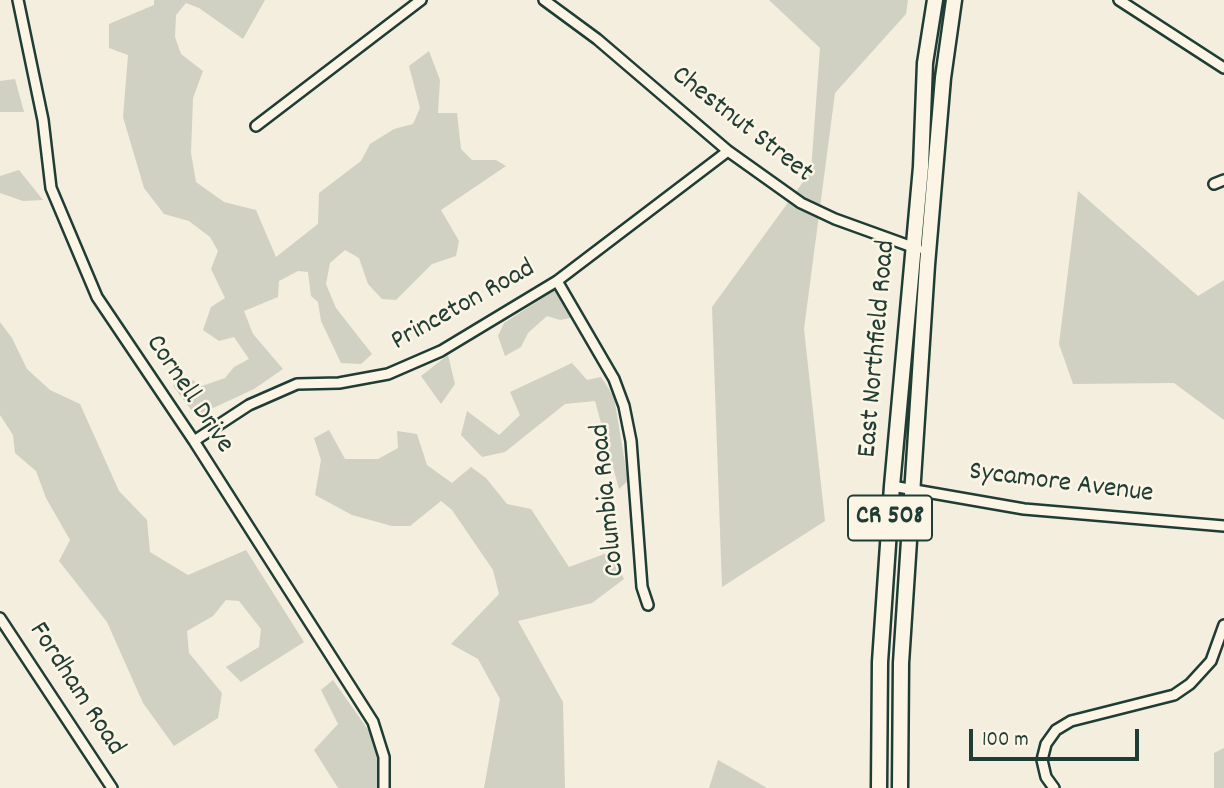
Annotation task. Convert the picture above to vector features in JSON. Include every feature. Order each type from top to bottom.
[{"type":"main road","name":"East Northfield Road","points":[[879,788],[880,662],[892,486],[921,167],[925,63],[935,0]]},
{"type":"main road","name":"East Northfield Road","points":[[900,788],[901,663],[912,488],[943,78],[954,0]]},
{"type":"main road","points":[[880,662],[901,663]]},
{"type":"street","name":"Cornell Drive","points":[[18,0],[41,113],[51,188],[66,229],[110,319],[194,441],[373,722],[384,757],[384,788]]},
{"type":"street","points":[[256,126],[421,0]]},
{"type":"street","name":"Chestnut Street","points":[[544,0],[597,39],[728,151],[818,213],[913,248],[930,251]]},
{"type":"street","points":[[1119,0],[1224,68]]},
{"type":"street","name":"Princeton Road","points":[[194,441],[249,405],[297,384],[339,383],[388,374],[441,351],[557,281],[728,151]]},
{"type":"street","points":[[1214,184],[1224,180]]},
{"type":"street","name":"Columbia Road","points":[[557,281],[614,379],[624,406],[631,441],[642,587],[648,604]]},
{"type":"street","name":"Sycamore Avenue","points":[[892,486],[1024,509],[1224,526]]},
{"type":"street","name":"Fordham Road","points":[[0,618],[112,788]]},
{"type":"street","points":[[1054,788],[1046,777],[1042,760],[1046,744],[1056,730],[1070,721],[1174,695],[1190,684],[1211,661],[1224,625]]},
{"type":"shaded area","points":[[154,0],[265,0],[243,39],[199,8],[186,3],[176,15],[175,37],[181,54],[203,71],[193,98],[191,153],[196,182],[224,202],[256,210],[276,257],[318,224],[319,193],[361,161],[370,144],[394,129],[413,124],[420,108],[409,66],[429,51],[440,80],[438,113],[457,113],[461,149],[472,160],[496,160],[506,166],[441,210],[459,241],[456,256],[432,264],[396,300],[382,299],[368,284],[359,258],[345,250],[330,263],[326,284],[336,308],[372,354],[361,364],[341,363],[321,321],[318,302],[311,296],[308,272],[298,271],[279,281],[278,297],[244,311],[253,334],[283,369],[254,389],[196,416],[173,386],[184,375],[202,386],[225,378],[234,367],[249,359],[234,337],[219,341],[203,330],[211,307],[225,298],[211,269],[218,251],[210,237],[189,221],[164,214],[144,188],[123,117],[128,55],[109,48],[109,24],[154,5]]},
{"type":"shaded area","points":[[769,0],[908,0],[906,14],[835,93],[804,329],[825,521],[722,587],[712,307],[811,171],[820,48]]},
{"type":"shaded area","points":[[15,79],[24,112],[0,112],[0,81]]},
{"type":"shaded area","points":[[19,170],[43,200],[23,201],[0,193],[0,176]]},
{"type":"shaded area","points":[[1078,191],[1198,296],[1224,280],[1224,420],[1174,383],[1073,384],[1059,344]]},
{"type":"shaded area","points":[[555,290],[575,317],[560,320],[547,316],[528,333],[521,347],[505,356],[498,336],[504,323]]},
{"type":"shaded area","points":[[0,322],[12,338],[27,369],[50,390],[80,404],[119,491],[147,520],[150,552],[188,575],[246,550],[304,642],[241,682],[226,667],[259,647],[261,629],[239,601],[226,600],[213,616],[187,631],[189,653],[222,693],[218,718],[174,746],[143,703],[107,622],[59,561],[70,540],[46,498],[36,471],[15,453],[13,435],[0,415]]},
{"type":"shaded area","points":[[448,355],[455,384],[441,404],[421,376]]},
{"type":"shaded area","points":[[572,363],[587,380],[601,377],[614,397],[628,481],[619,489],[595,401],[565,404],[505,452],[482,457],[461,435],[467,411],[499,435],[520,415],[510,392]]},
{"type":"shaded area","points":[[329,430],[345,459],[378,459],[398,448],[397,431],[417,434],[427,465],[452,483],[471,467],[486,478],[507,504],[531,509],[569,567],[610,552],[624,579],[592,603],[518,621],[563,702],[565,788],[484,788],[500,699],[478,659],[451,644],[499,594],[493,570],[452,510],[441,501],[410,526],[392,526],[352,515],[315,495],[321,460],[314,438]]},
{"type":"shaded area","points":[[333,680],[369,731],[379,760],[378,788],[338,788],[314,750],[338,724],[321,690]]},
{"type":"shaded area","points":[[1224,748],[1224,788],[1214,788],[1214,753]]},
{"type":"shaded area","points":[[718,760],[743,774],[767,788],[709,788]]}]
